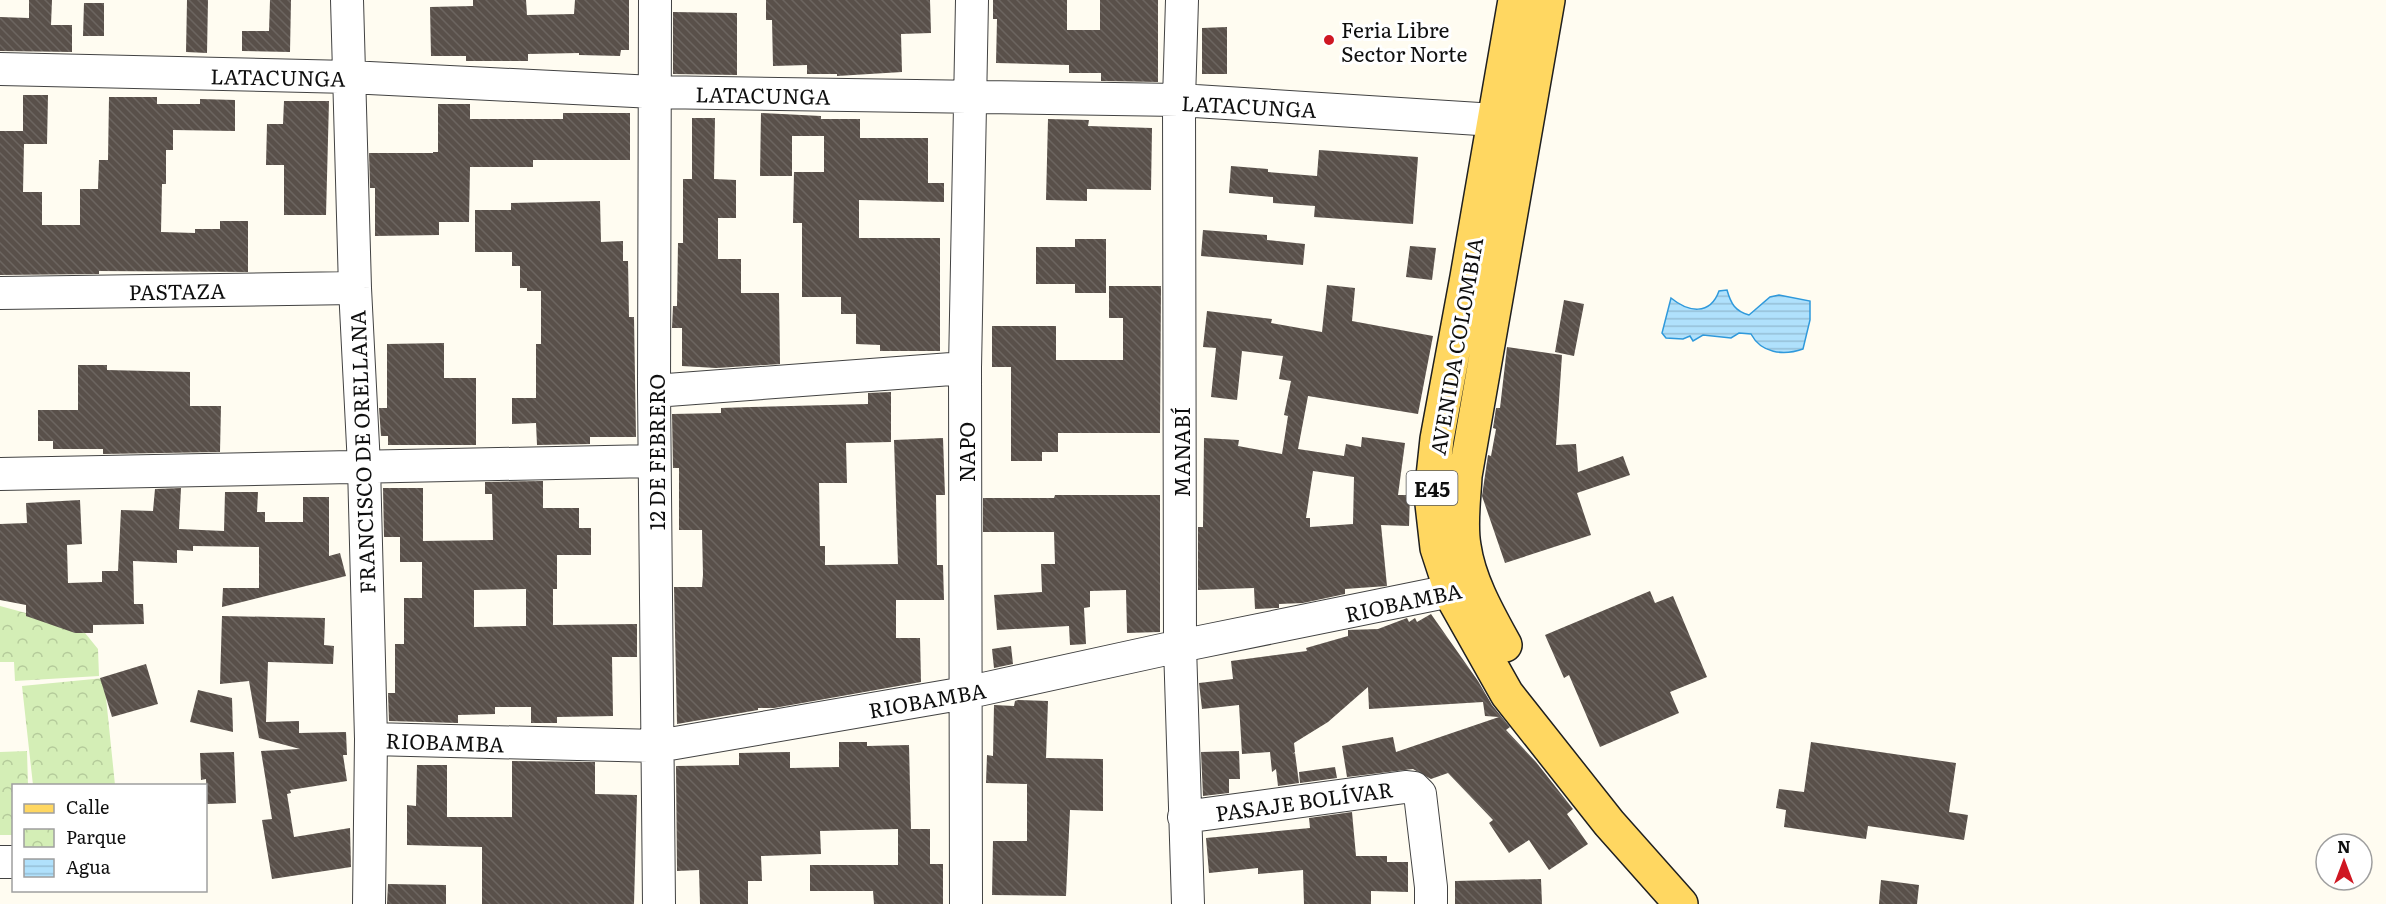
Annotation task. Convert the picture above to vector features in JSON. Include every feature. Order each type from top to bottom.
[{"type":"main road","name":"AVENIDA COLOMBIA","points":[[1515,0],[1510,123],[1465,476],[1463,588],[1454,600],[1507,694],[1609,823],[1681,904]]},
{"type":"main road","name":"AVENIDA COLOMBIA","points":[[1510,123],[1548,0]]},
{"type":"main road","name":"AVENIDA COLOMBIA","points":[[1463,588],[1487,612],[1526,682],[1647,839],[1706,904]]},
{"type":"street","name":"FRANCISCO DE ORELLANA","points":[[347,0],[355,288],[364,466],[371,739],[369,904]]},
{"type":"street","name":"12 DE FEBRERO","points":[[655,0],[654,461],[658,904]]},
{"type":"street","name":"NAPO","points":[[966,904],[965,368],[972,0]]},
{"type":"street","name":"MANABÍ","points":[[1182,0],[1179,100],[1180,646],[1188,904]]},
{"type":"street","name":"LATACUNGA","points":[[0,69],[349,77],[654,92],[1179,100],[1510,123]]},
{"type":"street","name":"PASTAZA","points":[[0,293],[355,288]]},
{"type":"street","points":[[654,391],[965,368]]},
{"type":"street","points":[[0,474],[654,461]]},
{"type":"street","name":"RIOBAMBA","points":[[371,739],[658,747],[965,693],[1463,588]]},
{"type":"street","name":"PASAJE BOLÍVAR","points":[[1184,816],[1405,787],[1414,788],[1420,794],[1431,904]]},
{"type":"green space","points":[[0,606],[81,628],[98,649],[99,676],[15,681],[14,662],[0,662]]},
{"type":"green space","points":[[104,678],[115,784],[33,784],[22,686]]},
{"type":"green space","points":[[27,751],[28,784],[12,784],[12,835],[0,835],[0,752]]},
{"type":"water","points":[[1727,290],[1734,306],[1749,315],[1770,297],[1779,295],[1810,301],[1810,320],[1803,349],[1788,352],[1773,351],[1761,345],[1751,334],[1739,333],[1731,338],[1703,335],[1693,341],[1690,336],[1683,339],[1666,338],[1662,333],[1671,298],[1691,309],[1698,309],[1710,305],[1719,291]]},
{"type":"building","points":[[29,0],[52,0],[51,25],[72,25],[72,52],[0,51],[0,17],[29,18]]},
{"type":"building","points":[[187,0],[208,0],[207,53],[186,52]]},
{"type":"building","points":[[270,0],[291,0],[290,52],[242,51],[242,31],[269,31]]},
{"type":"building","points":[[473,0],[526,0],[527,15],[574,14],[575,0],[629,0],[629,50],[621,50],[620,56],[579,55],[579,53],[528,54],[528,61],[466,61],[466,56],[431,56],[430,7],[473,6]]},
{"type":"building","points":[[766,0],[930,0],[931,33],[901,34],[902,72],[837,76],[837,74],[807,74],[807,65],[773,66],[772,20],[766,20]]},
{"type":"building","points":[[993,0],[1067,0],[1067,30],[1100,30],[1100,0],[1158,0],[1158,82],[1101,81],[1101,73],[1069,73],[1069,65],[996,63],[997,19],[993,19]]},
{"type":"building","points":[[84,3],[104,3],[104,36],[83,36]]},
{"type":"building","points":[[673,12],[737,13],[737,75],[673,74]]},
{"type":"building","points":[[1227,27],[1227,74],[1202,74],[1202,28]]},
{"type":"building","points":[[23,95],[48,95],[47,144],[24,144],[23,192],[42,192],[42,225],[80,225],[80,189],[98,189],[99,160],[108,160],[109,97],[157,97],[157,104],[200,104],[200,99],[235,100],[235,131],[173,130],[173,150],[166,150],[166,184],[162,184],[161,232],[195,233],[195,229],[220,229],[220,221],[248,221],[248,272],[99,271],[99,274],[0,275],[0,131],[23,131]]},
{"type":"building","points":[[284,101],[329,101],[326,215],[284,215],[284,165],[266,165],[267,124],[283,124]]},
{"type":"building","points":[[438,104],[470,104],[470,119],[563,119],[563,113],[630,113],[630,160],[533,160],[533,167],[470,167],[469,222],[439,222],[439,235],[375,236],[375,188],[370,188],[369,153],[438,152]]},
{"type":"building","points":[[761,113],[821,116],[821,119],[860,119],[860,138],[928,138],[928,183],[944,183],[944,202],[859,200],[859,238],[940,238],[940,351],[880,351],[880,345],[856,344],[856,314],[841,314],[841,297],[802,297],[802,223],[793,223],[794,172],[824,172],[824,136],[792,136],[792,176],[760,176]]},
{"type":"building","points":[[692,118],[715,118],[714,179],[736,180],[736,218],[718,218],[718,259],[741,259],[741,293],[779,293],[780,364],[716,368],[682,366],[682,328],[672,328],[673,306],[677,306],[678,243],[683,243],[683,179],[692,179]]},
{"type":"building","points":[[1048,119],[1089,120],[1088,126],[1152,128],[1151,190],[1087,189],[1087,201],[1046,200]]},
{"type":"building","points":[[1319,150],[1418,157],[1413,224],[1314,217],[1315,206],[1273,203],[1273,197],[1229,193],[1231,166],[1317,176]]},
{"type":"building","points":[[600,201],[601,242],[623,241],[623,261],[628,261],[629,317],[634,317],[636,437],[590,437],[590,444],[537,445],[536,423],[512,424],[512,398],[536,398],[536,344],[541,344],[541,291],[527,291],[527,288],[520,288],[520,266],[512,266],[512,252],[475,252],[475,210],[511,210],[511,203]]},
{"type":"building","points":[[1203,230],[1267,235],[1267,240],[1305,244],[1303,265],[1201,256]]},
{"type":"building","points":[[1075,239],[1106,239],[1106,293],[1075,293],[1075,284],[1036,284],[1036,247],[1075,247]]},
{"type":"building","points":[[1410,246],[1436,248],[1432,280],[1406,277]]},
{"type":"building","points":[[1327,285],[1355,288],[1352,321],[1433,336],[1418,414],[1308,396],[1298,449],[1344,456],[1346,444],[1361,447],[1362,437],[1405,443],[1398,495],[1410,495],[1409,526],[1381,525],[1387,586],[1345,589],[1345,594],[1303,603],[1279,604],[1279,608],[1255,609],[1254,588],[1198,590],[1198,527],[1203,527],[1204,438],[1239,440],[1238,446],[1282,454],[1288,416],[1284,415],[1291,381],[1279,379],[1283,356],[1242,351],[1237,400],[1211,397],[1216,348],[1203,347],[1207,311],[1272,319],[1271,323],[1322,332]],"holes":[[[1313,471],[1354,477],[1353,524],[1310,527],[1310,518],[1306,518]]]},
{"type":"building","points":[[1109,286],[1161,286],[1160,433],[1058,433],[1058,452],[1042,452],[1042,461],[1011,461],[1011,367],[992,367],[992,326],[1056,326],[1056,360],[1123,360],[1123,318],[1109,318]]},
{"type":"building","points":[[1564,300],[1584,304],[1574,356],[1555,352]]},
{"type":"building","points":[[444,343],[444,378],[476,378],[476,445],[388,445],[388,436],[381,436],[379,408],[387,408],[387,344]]},
{"type":"building","points":[[1507,347],[1562,355],[1556,445],[1576,444],[1578,472],[1623,456],[1630,475],[1577,493],[1591,535],[1505,563],[1482,496],[1488,455],[1491,456],[1496,429],[1493,428],[1496,408],[1500,408]]},
{"type":"building","points":[[78,365],[107,365],[107,370],[190,372],[190,406],[221,406],[220,452],[103,454],[103,449],[53,449],[53,441],[38,441],[38,410],[78,410]]},
{"type":"building","points":[[891,392],[891,442],[846,443],[847,483],[819,483],[820,546],[825,546],[825,565],[898,564],[894,440],[943,438],[945,495],[936,495],[937,565],[943,565],[944,600],[896,600],[896,638],[920,638],[921,682],[774,708],[758,708],[758,710],[677,724],[674,587],[702,587],[703,575],[702,530],[679,530],[679,468],[673,468],[672,414],[721,413],[721,408],[868,404],[868,393]]},
{"type":"building","points":[[543,481],[543,508],[579,508],[579,528],[591,528],[591,555],[557,555],[557,589],[553,589],[553,625],[637,624],[637,657],[612,657],[613,716],[557,717],[557,723],[531,723],[531,707],[495,707],[495,714],[458,715],[458,723],[389,721],[388,693],[395,693],[395,644],[404,644],[404,598],[422,598],[422,562],[400,562],[400,537],[384,537],[383,488],[423,488],[423,541],[493,540],[492,494],[485,494],[485,482]],"holes":[[[526,589],[526,626],[474,627],[474,590]]]},
{"type":"building","points":[[181,488],[179,529],[224,531],[225,492],[258,492],[257,512],[265,512],[265,522],[303,522],[303,497],[329,497],[329,556],[340,553],[346,576],[222,607],[223,588],[259,588],[259,547],[193,546],[193,551],[177,550],[177,563],[133,561],[134,604],[143,604],[144,624],[93,625],[93,633],[75,633],[26,616],[26,605],[0,600],[0,524],[27,523],[26,503],[80,500],[82,544],[67,545],[68,583],[102,582],[102,571],[118,571],[121,510],[153,511],[155,489]]},
{"type":"building","points":[[1055,495],[1160,495],[1160,632],[1127,633],[1126,590],[1090,591],[1090,607],[1084,608],[1086,644],[1070,645],[1069,626],[997,630],[994,595],[1042,592],[1041,564],[1055,564],[1054,532],[983,532],[983,498],[1054,498]]},
{"type":"building","points":[[1650,591],[1655,603],[1673,596],[1707,677],[1670,692],[1679,713],[1600,747],[1569,675],[1564,678],[1545,635]]},
{"type":"building","points":[[1431,614],[1492,705],[1510,727],[1506,730],[1536,762],[1573,809],[1567,814],[1588,844],[1549,870],[1529,840],[1509,853],[1489,823],[1493,820],[1448,773],[1431,779],[1413,769],[1347,777],[1342,746],[1393,737],[1396,752],[1499,717],[1485,716],[1483,702],[1369,709],[1368,687],[1328,722],[1294,743],[1295,752],[1293,754],[1295,753],[1299,783],[1278,786],[1276,769],[1272,772],[1270,752],[1242,754],[1239,705],[1202,709],[1199,683],[1233,679],[1231,661],[1307,651],[1306,648],[1348,636],[1348,630],[1378,629],[1407,618],[1409,622],[1415,618],[1417,622]]},
{"type":"building","points":[[222,616],[325,618],[324,645],[334,646],[333,664],[268,662],[266,722],[299,721],[299,733],[346,732],[347,755],[343,755],[347,781],[290,790],[291,793],[287,794],[294,837],[350,828],[351,867],[272,879],[262,820],[272,819],[261,751],[300,749],[259,738],[249,681],[220,684]]},
{"type":"building","points":[[1011,646],[1013,664],[994,668],[992,649]]},
{"type":"building","points":[[146,664],[158,704],[112,717],[100,678]]},
{"type":"building","points":[[198,690],[232,698],[233,732],[190,722]]},
{"type":"building","points":[[1015,701],[1048,701],[1046,758],[1103,759],[1103,811],[1070,810],[1066,896],[992,895],[993,841],[1027,841],[1027,784],[986,783],[987,755],[993,756],[994,705],[1014,706]]},
{"type":"building","points":[[839,742],[867,742],[867,746],[909,745],[911,829],[930,829],[930,864],[943,864],[943,904],[874,904],[873,891],[810,891],[810,865],[898,865],[898,829],[820,831],[821,854],[761,856],[762,881],[748,881],[748,904],[700,904],[699,870],[677,871],[676,766],[739,765],[739,753],[790,752],[790,768],[839,767]]},
{"type":"building","points":[[1811,742],[1956,763],[1949,812],[1968,815],[1964,840],[1868,826],[1866,839],[1784,827],[1786,810],[1776,808],[1779,789],[1804,792]]},
{"type":"building","points":[[1239,751],[1240,779],[1229,779],[1229,793],[1203,796],[1201,752]]},
{"type":"building","points":[[234,752],[236,803],[207,804],[207,784],[206,779],[201,780],[200,753]]},
{"type":"building","points":[[512,761],[595,762],[595,794],[637,795],[634,904],[482,904],[482,847],[407,845],[407,805],[416,806],[417,765],[447,765],[447,817],[512,817]]},
{"type":"building","points":[[1335,767],[1337,778],[1300,783],[1299,772]]},
{"type":"building","points":[[1352,812],[1356,856],[1387,856],[1387,862],[1408,862],[1408,892],[1371,891],[1371,904],[1304,904],[1303,870],[1258,874],[1258,868],[1209,873],[1206,838],[1310,828],[1309,818]]},
{"type":"building","points":[[1541,879],[1542,904],[1455,904],[1455,881]]},
{"type":"building","points":[[1881,880],[1919,885],[1917,904],[1879,904]]},
{"type":"building","points":[[388,884],[446,885],[446,904],[387,904]]},
{"type":"place","name":"Feria Libre Sector Norte","points":[[1329,40]]}]
